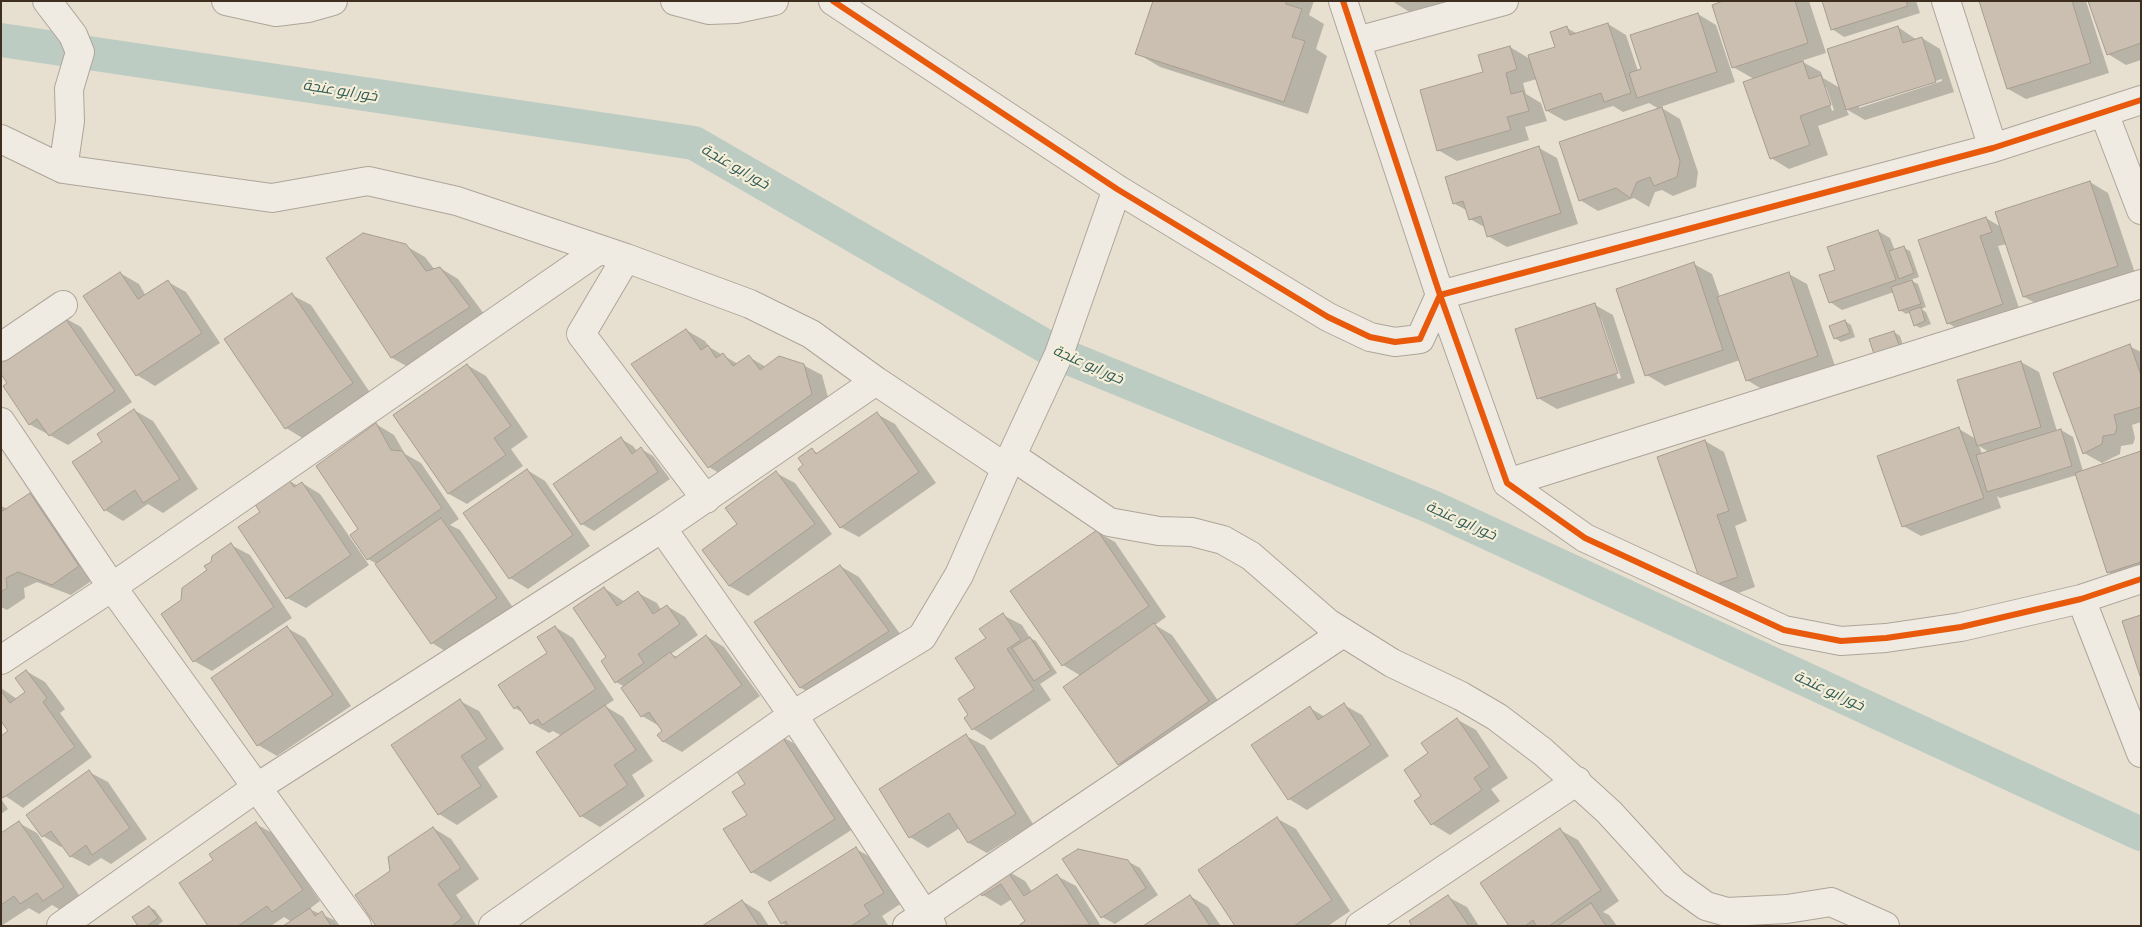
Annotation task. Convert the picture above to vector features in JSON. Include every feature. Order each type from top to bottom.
[{"type":"street","points":[[46,1],[73,35],[80,52],[69,90],[70,122],[63,169]]},
{"type":"street","points":[[226,1],[276,12],[308,8],[333,1]]},
{"type":"street","points":[[675,1],[709,10],[736,9],[774,1]]},
{"type":"street","points":[[833,1],[1116,189],[1328,317],[1370,338],[1395,342],[1420,339],[1440,295]]},
{"type":"street","points":[[1343,1],[1440,295],[1507,482],[1586,538],[1784,630],[1841,641],[1886,638],[1961,627],[2081,599],[2141,579]]},
{"type":"street","points":[[1357,41],[1504,1]]},
{"type":"street","points":[[1946,1],[1993,148]]},
{"type":"street","points":[[1440,295],[1993,148],[2141,100]]},
{"type":"street","points":[[2104,113],[2141,210]]},
{"type":"street","points":[[1,139],[63,169],[272,198],[368,181],[457,201],[626,258],[750,304],[811,334],[876,381],[1109,522],[1159,531],[1192,532],[1223,540],[1252,556],[1328,623],[1343,633],[1392,663],[1461,696],[1497,717],[1577,781],[1615,818],[1674,883],[1706,906],[1727,912],[1787,909],[1831,902],[1886,926]]},
{"type":"street","points":[[493,926],[793,715],[922,637],[959,575],[1059,354],[1116,189]]},
{"type":"street","points":[[1,660],[112,587],[599,250]]},
{"type":"street","points":[[626,258],[581,334],[706,498]]},
{"type":"street","points":[[1507,482],[2141,284]]},
{"type":"street","points":[[1,347],[63,305]]},
{"type":"street","points":[[61,926],[256,788],[662,528],[876,381]]},
{"type":"street","points":[[1,422],[112,587],[357,926]]},
{"type":"street","points":[[662,528],[793,715],[921,922],[1343,633]]},
{"type":"street","points":[[2081,599],[2141,752]]},
{"type":"street","points":[[1360,926],[1577,781]]},
{"type":"street","points":[[1764,926],[1787,909]]},
{"type":"building","points":[[1153,1],[1286,1],[1286,4],[1302,9],[1292,37],[1305,41],[1284,102],[1135,54]]},
{"type":"building","points":[[1723,1],[1795,1],[1808,43],[1732,68],[1712,5]]},
{"type":"building","points":[[1822,1],[1906,1],[1908,6],[1831,30]]},
{"type":"building","points":[[1979,1],[2072,1],[2091,63],[2007,89]]},
{"type":"building","points":[[2088,1],[2141,1],[2141,43],[2107,55]]},
{"type":"building","points":[[1698,13],[1717,72],[1637,98],[1629,73],[1641,69],[1630,35]]},
{"type":"building","points":[[1608,23],[1631,93],[1604,102],[1601,93],[1546,111],[1528,55],[1555,47],[1550,32],[1567,26],[1570,35]]},
{"type":"building","points":[[1898,26],[1903,43],[1922,37],[1936,82],[1846,110],[1827,49]]},
{"type":"building","points":[[1510,46],[1517,69],[1506,73],[1511,94],[1523,91],[1529,111],[1507,117],[1511,130],[1437,151],[1420,90],[1483,72],[1478,55]]},
{"type":"building","points":[[1803,61],[1809,79],[1821,75],[1831,105],[1800,116],[1810,145],[1770,159],[1743,82]]},
{"type":"building","points":[[1662,107],[1680,161],[1677,177],[1654,186],[1650,177],[1637,182],[1630,198],[1616,188],[1579,201],[1559,142]]},
{"type":"building","points":[[1539,146],[1561,213],[1487,237],[1481,216],[1469,220],[1463,201],[1453,204],[1445,177]]},
{"type":"building","points":[[2090,181],[2118,266],[2023,297],[1995,212]]},
{"type":"building","points":[[1986,217],[1992,232],[1980,236],[2003,304],[1947,324],[1918,240]]},
{"type":"building","points":[[1878,230],[1896,280],[1829,303],[1819,275],[1835,270],[1827,247]]},
{"type":"building","points":[[363,233],[406,244],[426,271],[440,267],[470,307],[391,358],[326,258]]},
{"type":"building","points":[[1904,246],[1914,273],[1899,279],[1889,251]]},
{"type":"building","points":[[1694,262],[1723,350],[1645,376],[1616,289]]},
{"type":"building","points":[[120,272],[138,299],[168,280],[202,333],[136,376],[83,296]]},
{"type":"building","points":[[1789,272],[1818,356],[1746,381],[1717,297]]},
{"type":"building","points":[[1912,280],[1921,304],[1899,311],[1891,287]]},
{"type":"building","points":[[292,293],[353,383],[285,429],[224,339]]},
{"type":"building","points":[[1595,303],[1618,373],[1537,399],[1515,329]]},
{"type":"building","points":[[1921,307],[1925,321],[1914,326],[1909,311]]},
{"type":"building","points":[[63,315],[115,391],[49,436],[37,419],[29,425],[3,386],[7,383],[1,374],[1,357]]},
{"type":"building","points":[[1845,320],[1850,333],[1834,339],[1829,326]]},
{"type":"building","points":[[686,329],[701,350],[708,345],[716,358],[723,353],[733,366],[749,355],[760,370],[779,356],[804,364],[812,394],[708,468],[631,364]]},
{"type":"building","points":[[1894,331],[1899,345],[1874,354],[1869,339]]},
{"type":"building","points":[[2130,344],[2141,375],[2141,407],[2114,415],[2117,427],[2115,434],[2103,436],[2102,444],[2083,454],[2053,373]]},
{"type":"building","points":[[2021,361],[2041,427],[1977,446],[1957,380]]},
{"type":"building","points":[[467,364],[511,426],[494,438],[506,455],[448,494],[393,415]]},
{"type":"building","points":[[134,409],[180,479],[143,503],[135,490],[104,511],[72,462],[102,442],[97,434]]},
{"type":"building","points":[[877,412],[919,472],[840,528],[798,469],[803,465],[798,458],[812,448],[816,454]]},
{"type":"building","points":[[376,423],[391,450],[402,451],[442,508],[367,560],[350,535],[358,529],[316,466]]},
{"type":"building","points":[[1959,427],[1984,498],[1902,527],[1877,456]]},
{"type":"building","points":[[2061,429],[2072,466],[1987,492],[1976,455]]},
{"type":"building","points":[[621,437],[632,454],[641,447],[658,472],[581,525],[553,484]]},
{"type":"building","points":[[1705,440],[1729,511],[1717,515],[1738,577],[1703,589],[1657,457]]},
{"type":"building","points":[[2141,451],[2141,562],[2107,573],[2075,473]]},
{"type":"building","points":[[527,469],[573,535],[509,579],[463,513]]},
{"type":"building","points":[[776,471],[815,524],[729,586],[702,550],[737,524],[725,508]]},
{"type":"building","points":[[288,479],[294,487],[302,482],[351,555],[286,599],[238,527],[260,512],[254,503]]},
{"type":"building","points":[[30,493],[79,566],[52,585],[18,572],[6,578],[7,588],[1,592],[1,512]]},
{"type":"building","points":[[441,518],[497,598],[431,644],[375,564]]},
{"type":"building","points":[[1097,530],[1149,606],[1062,666],[1010,591]]},
{"type":"building","points":[[231,543],[274,607],[193,662],[161,614],[181,600],[182,588],[207,570],[204,566],[211,562],[212,556]]},
{"type":"building","points":[[840,565],[889,631],[800,688],[754,622]]},
{"type":"building","points":[[604,587],[617,606],[638,591],[653,614],[667,605],[680,624],[638,654],[644,663],[615,683],[601,661],[606,657],[573,608]]},
{"type":"building","points":[[1003,613],[1021,640],[1007,649],[1034,690],[972,730],[964,718],[968,715],[958,699],[975,688],[955,658],[986,638],[979,629]]},
{"type":"building","points":[[2141,615],[2141,676],[2140,676],[2122,621]]},
{"type":"building","points":[[1154,623],[1209,701],[1118,765],[1063,687]]},
{"type":"building","points":[[287,626],[333,695],[257,746],[211,678]]},
{"type":"building","points":[[555,626],[596,689],[542,725],[538,719],[530,724],[518,706],[514,709],[498,685],[547,653],[537,637]]},
{"type":"building","points":[[706,635],[742,685],[663,742],[657,735],[662,731],[649,712],[641,717],[621,688],[670,652],[675,658]]},
{"type":"building","points":[[1030,637],[1051,670],[1034,681],[1012,648]]},
{"type":"building","points":[[26,670],[47,698],[43,702],[75,747],[3,798],[1,795],[1,736],[8,731],[1,721],[1,691],[10,703],[25,692],[15,678]]},
{"type":"building","points":[[460,699],[487,739],[461,756],[481,786],[438,815],[391,745]]},
{"type":"building","points":[[1344,703],[1371,745],[1288,800],[1251,745],[1310,706],[1318,720]]},
{"type":"building","points":[[605,705],[636,750],[614,765],[628,785],[580,817],[536,752]]},
{"type":"building","points":[[1457,718],[1490,767],[1474,778],[1482,790],[1431,825],[1414,801],[1421,796],[1404,770],[1428,753],[1421,743]]},
{"type":"building","points":[[966,734],[1016,814],[968,843],[949,813],[909,838],[879,789]]},
{"type":"building","points":[[781,735],[835,819],[751,873],[723,829],[747,815],[732,792],[745,784],[733,765]]},
{"type":"building","points":[[89,770],[130,828],[92,855],[86,845],[70,857],[51,831],[42,837],[26,815]]},
{"type":"building","points":[[1277,817],[1332,900],[1294,926],[1235,926],[1198,870]]},
{"type":"building","points":[[19,821],[64,887],[43,901],[37,893],[20,904],[14,896],[1,905],[1,833]]},
{"type":"building","points":[[256,822],[303,890],[272,912],[267,906],[238,926],[208,926],[179,883],[213,860],[209,854]]},
{"type":"building","points":[[433,827],[461,868],[438,884],[462,918],[452,926],[376,926],[355,895],[390,871],[388,857]]},
{"type":"building","points":[[1560,828],[1601,890],[1549,926],[1536,926],[1533,920],[1525,926],[1509,926],[1480,883]]},
{"type":"building","points":[[856,847],[884,893],[864,905],[870,914],[851,926],[788,926],[786,921],[781,924],[768,902]]},
{"type":"building","points":[[1078,849],[1128,860],[1146,888],[1101,918],[1062,859]]},
{"type":"building","points":[[1006,869],[1024,896],[1057,874],[1090,925],[1018,926],[1025,921],[1001,884],[982,896],[977,888]]},
{"type":"building","points":[[1190,895],[1210,926],[1143,926]]},
{"type":"building","points":[[1448,895],[1469,926],[1412,926],[1409,921]]},
{"type":"building","points":[[742,900],[759,926],[702,926]]},
{"type":"building","points":[[1591,903],[1606,926],[1557,926]]},
{"type":"building","points":[[149,906],[158,918],[147,926],[138,926],[132,917]]},
{"type":"building","points":[[310,908],[315,916],[322,911],[331,926],[283,926]]},
{"type":"waterway","name":"خور ابو عنجة","points":[[1,40],[694,143],[1059,354],[1432,507],[2141,834]]},
{"type":"cycle path","points":[[833,1],[1117,189],[1328,317],[1370,337],[1395,342],[1420,339],[1440,295],[1993,148],[2141,100]]},
{"type":"cycle path","points":[[1343,1],[1440,295],[1507,483],[1585,538],[1784,630],[1841,641],[1886,638],[1961,627],[2081,599],[2141,579]]}]
